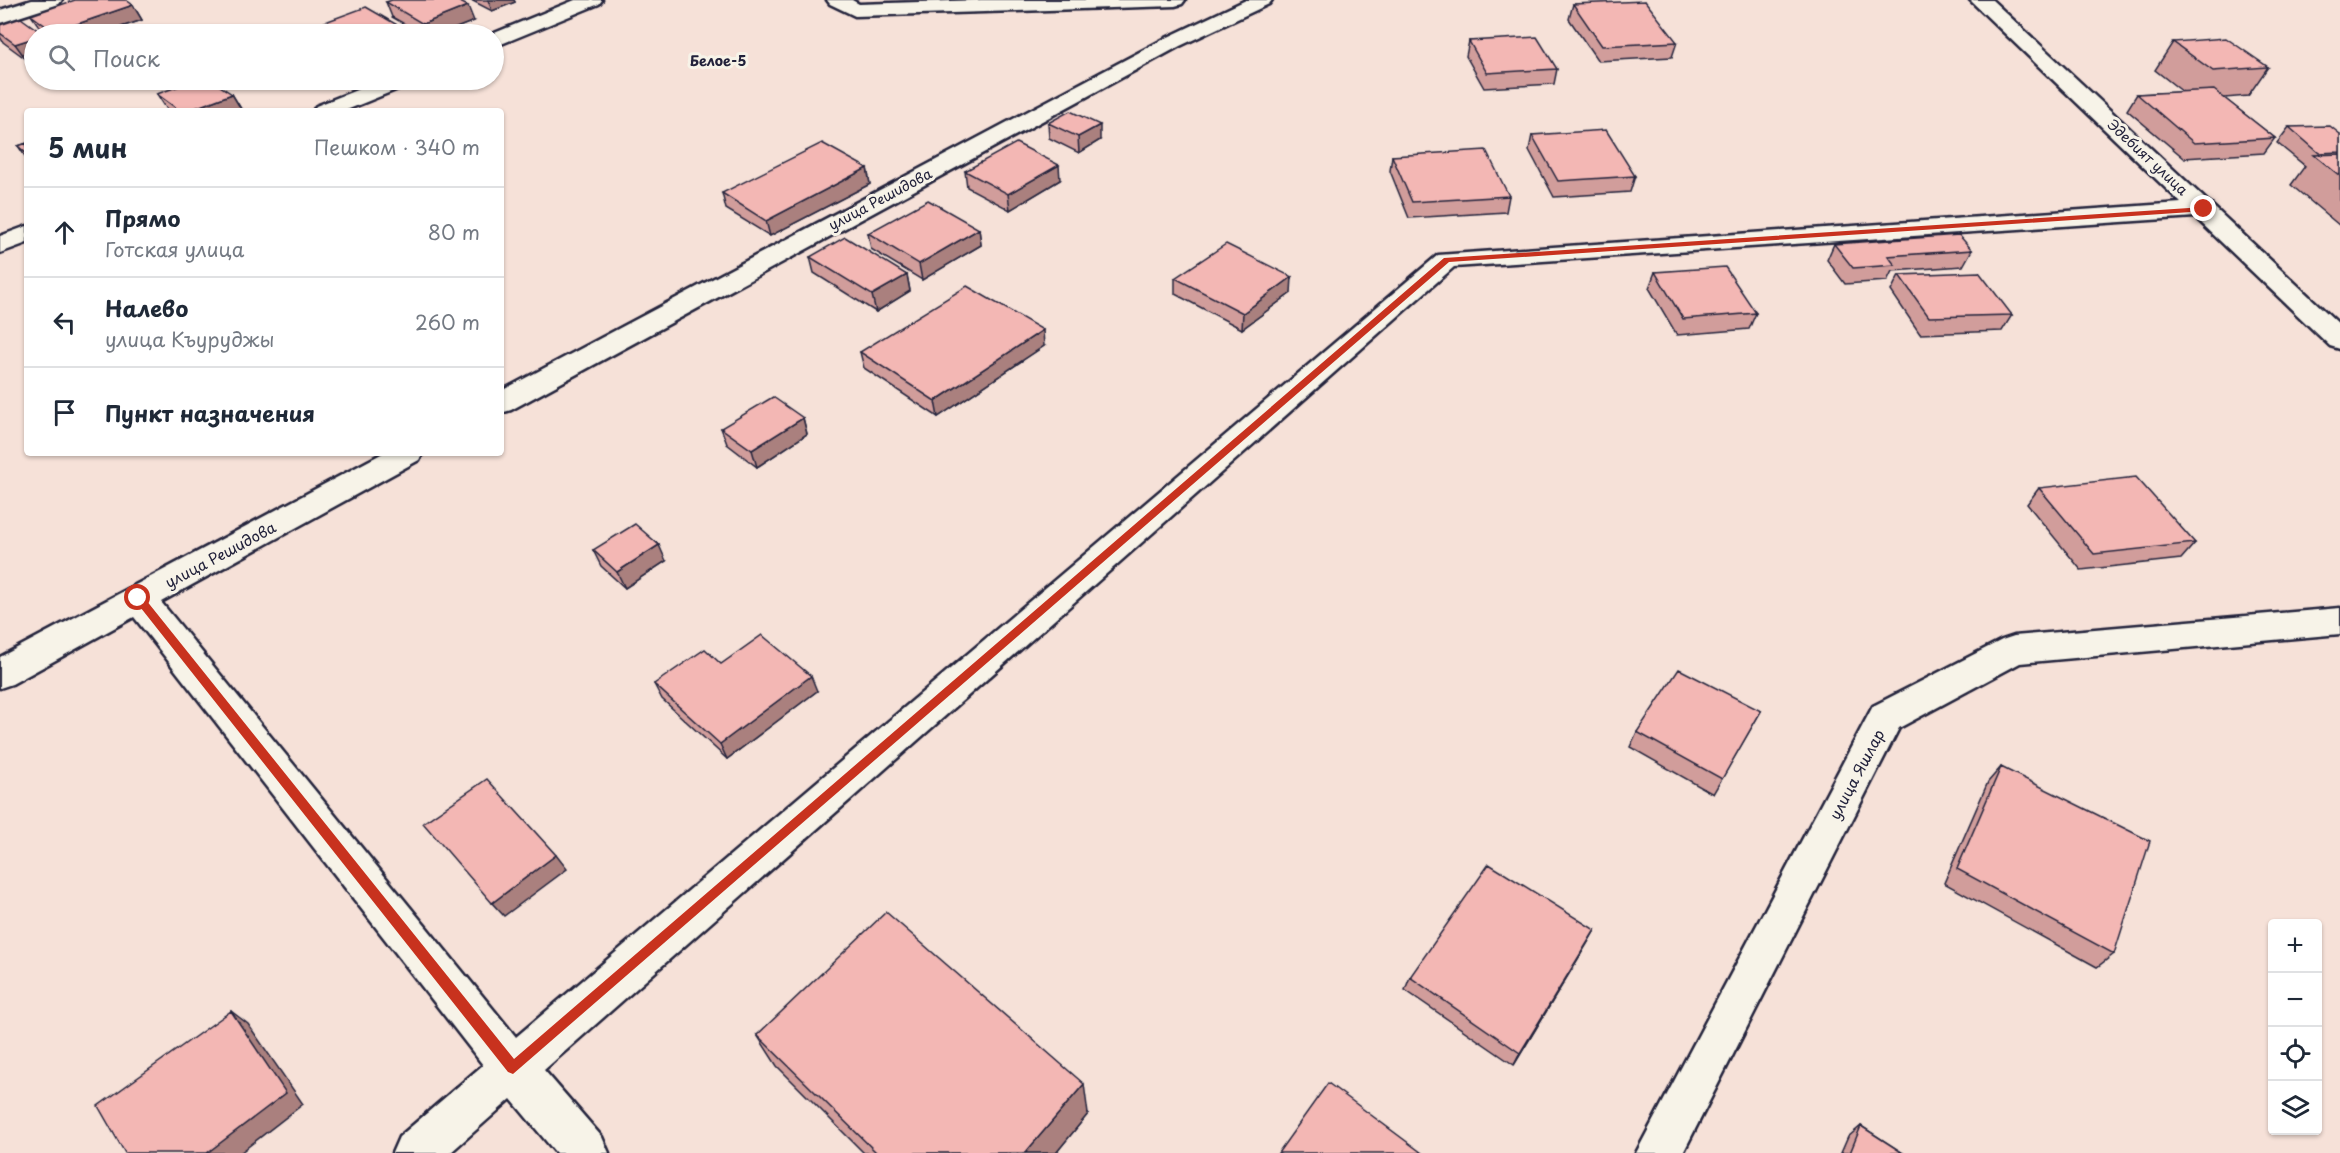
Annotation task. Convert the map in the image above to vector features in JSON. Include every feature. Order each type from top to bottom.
[{"type":"street","points":[[0,17],[52,0]]},
{"type":"street","points":[[504,37],[592,0]]},
{"type":"street","points":[[837,0],[855,10],[1174,0]]},
{"type":"street","name":"улица Решидова","points":[[504,401],[1173,42],[1262,0]]},
{"type":"street","name":"Эдебият улица","points":[[1980,0],[2204,209],[2340,340]]},
{"type":"street","points":[[331,108],[375,90]]},
{"type":"street","points":[[415,1153],[1447,260],[2204,209]]},
{"type":"street","points":[[0,245],[24,235]]},
{"type":"street","name":"улица Решидова","points":[[0,674],[402,456]]},
{"type":"street","points":[[138,598],[513,1068],[586,1153]]},
{"type":"street","name":"улица Яшлар","points":[[1659,1153],[1886,717],[2014,650],[2340,621]]},
{"type":"building","points":[[75,0],[126,0],[133,5],[77,24],[43,24],[31,15]]},
{"type":"building","points":[[392,0],[456,0],[468,6],[423,24],[386,2]]},
{"type":"building","points":[[1645,1],[1677,42],[1602,46],[1573,4]]},
{"type":"building","points":[[366,7],[396,24],[320,24]]},
{"type":"building","points":[[21,18],[29,24],[24,24],[24,41],[15,44],[0,33],[0,25]]},
{"type":"building","points":[[1537,37],[1557,69],[1487,73],[1469,41]]},
{"type":"building","points":[[2226,38],[2268,67],[2213,71],[2173,42]]},
{"type":"building","points":[[168,90],[226,90],[232,94],[195,108],[176,108],[157,94]]},
{"type":"building","points":[[2214,90],[2275,138],[2194,143],[2137,94]]},
{"type":"building","points":[[1070,111],[1100,125],[1078,137],[1048,123]]},
{"type":"building","points":[[2330,126],[2340,134],[2340,152],[2319,153],[2289,127]]},
{"type":"building","points":[[1606,130],[1635,176],[1558,181],[1532,135]]},
{"type":"building","points":[[822,143],[867,168],[766,221],[722,193]]},
{"type":"building","points":[[1016,143],[1059,165],[1008,194],[965,171]]},
{"type":"building","points":[[1486,150],[1509,196],[1412,202],[1392,156]]},
{"type":"building","points":[[2340,154],[2340,176],[2314,155]]},
{"type":"building","points":[[928,200],[979,229],[919,264],[868,233]]},
{"type":"building","points":[[1959,235],[1972,250],[1888,256],[1895,265],[1853,268],[1834,244]]},
{"type":"building","points":[[845,237],[907,275],[872,295],[810,257]]},
{"type":"building","points":[[1226,244],[1292,277],[1243,313],[1175,278]]},
{"type":"building","points":[[1725,267],[1756,313],[1683,319],[1655,272]]},
{"type":"building","points":[[1979,272],[2012,315],[1929,317],[1899,275]]},
{"type":"building","points":[[967,286],[1043,330],[935,401],[860,352]]},
{"type":"building","points":[[773,397],[803,418],[752,450],[721,428]]},
{"type":"building","points":[[2136,477],[2195,543],[2094,554],[2039,488]]},
{"type":"building","points":[[635,524],[659,545],[617,572],[593,550]]},
{"type":"building","points":[[762,635],[811,676],[720,744],[654,684],[705,649],[721,664]]},
{"type":"building","points":[[1679,669],[1761,711],[1722,779],[1637,732]]},
{"type":"building","points":[[2001,767],[2150,841],[2114,954],[1957,869]]},
{"type":"building","points":[[487,779],[556,855],[492,903],[423,823]]},
{"type":"building","points":[[1489,864],[1595,930],[1520,1053],[1410,977]]},
{"type":"building","points":[[886,912],[1084,1084],[1025,1153],[877,1153],[757,1035]]},
{"type":"building","points":[[231,1011],[286,1093],[207,1153],[125,1153],[98,1106]]},
{"type":"building","points":[[1328,1083],[1422,1153],[1278,1153]]},
{"type":"building","points":[[1861,1126],[1903,1153],[1850,1153]]},
{"type":"district","name":"Белое-5","points":[[718,60]]},
{"type":"route","points":[[138,598],[513,1068],[1447,260],[2204,209]]}]
